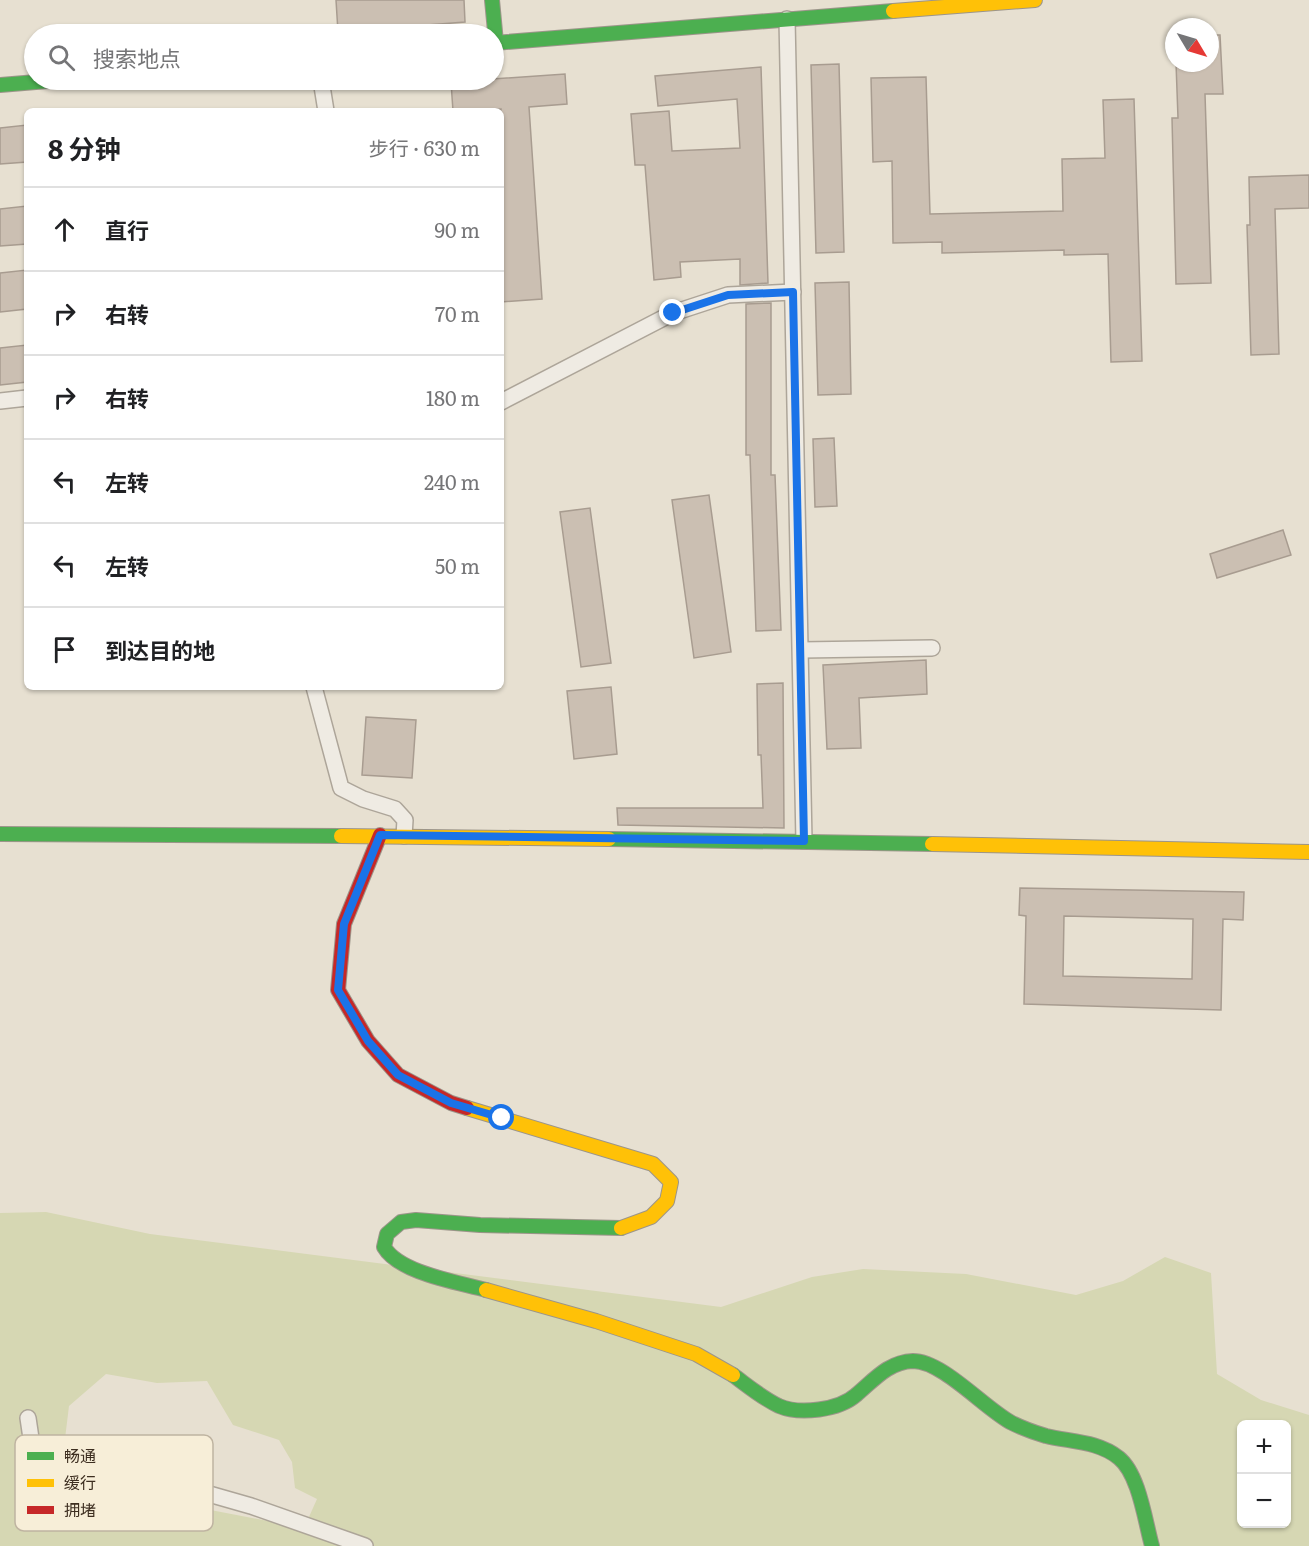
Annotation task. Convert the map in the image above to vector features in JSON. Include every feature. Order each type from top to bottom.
[{"type":"street","points":[[492,0],[494,24]]},
{"type":"street","points":[[504,42],[1035,0]]},
{"type":"street","points":[[787,20],[804,841]]},
{"type":"street","points":[[0,85],[24,83]]},
{"type":"street","points":[[323,90],[326,108]]},
{"type":"street","points":[[504,400],[673,313],[728,295],[793,292]]},
{"type":"street","points":[[0,401],[24,399]]},
{"type":"street","points":[[801,650],[932,648]]},
{"type":"street","points":[[315,690],[340,788],[363,799],[394,809],[405,820],[404,836]]},
{"type":"street","points":[[0,834],[380,835],[1309,852]]},
{"type":"street","points":[[380,835],[344,924],[338,990],[368,1041],[398,1075],[451,1103],[653,1164],[671,1182],[667,1201],[651,1218],[625,1228],[480,1225],[416,1220],[400,1222],[387,1234],[384,1247],[389,1256],[406,1268],[596,1321],[696,1353],[728,1371],[759,1395],[781,1407],[805,1410],[834,1408],[854,1397],[879,1373],[896,1364],[915,1361],[940,1370],[1012,1423],[1046,1436],[1098,1446],[1120,1458],[1133,1475],[1152,1546]]},
{"type":"street","points":[[28,1418],[31,1435]]},
{"type":"street","points":[[213,1495],[365,1546]]},
{"type":"green space","points":[[46,1212],[150,1234],[721,1307],[812,1277],[863,1269],[966,1274],[1076,1295],[1123,1281],[1165,1257],[1211,1273],[1217,1374],[1261,1400],[1309,1415],[1309,1546],[0,1546],[0,1213]]},
{"type":"building","points":[[336,0],[464,0],[465,22],[338,24]]},
{"type":"building","points":[[1220,35],[1223,94],[1205,94],[1211,283],[1176,284],[1172,118],[1178,118],[1176,72],[1219,72]]},
{"type":"building","points":[[839,64],[844,252],[816,253],[811,65]]},
{"type":"building","points":[[761,67],[768,283],[740,285],[740,259],[680,262],[681,277],[654,280],[645,165],[635,165],[631,114],[669,111],[672,151],[740,148],[737,99],[658,106],[655,76]]},
{"type":"building","points":[[565,74],[567,104],[529,107],[542,299],[504,302],[504,108],[453,108],[452,90],[504,90],[504,78]]},
{"type":"building","points":[[926,77],[930,214],[1063,211],[1062,159],[1105,158],[1103,100],[1134,99],[1142,361],[1111,362],[1108,254],[1064,255],[1064,250],[942,253],[942,242],[893,243],[892,161],[873,162],[871,78]]},
{"type":"building","points":[[24,125],[24,162],[0,164],[0,128]]},
{"type":"building","points":[[1309,175],[1309,208],[1275,209],[1279,354],[1251,355],[1247,225],[1250,225],[1249,177]]},
{"type":"building","points":[[24,206],[24,244],[0,246],[0,209]]},
{"type":"building","points":[[24,270],[24,309],[0,312],[0,273]]},
{"type":"building","points":[[849,282],[851,394],[818,395],[815,283]]},
{"type":"building","points":[[771,303],[771,475],[775,475],[781,630],[756,631],[750,455],[746,455],[746,304]]},
{"type":"building","points":[[24,345],[24,382],[0,385],[0,348]]},
{"type":"building","points":[[834,438],[837,506],[815,507],[813,439]]},
{"type":"building","points":[[709,495],[731,652],[694,658],[672,500]]},
{"type":"building","points":[[590,508],[611,663],[581,667],[560,512]]},
{"type":"building","points":[[1283,530],[1291,555],[1217,578],[1210,554]]},
{"type":"building","points":[[926,660],[927,694],[859,698],[861,748],[827,749],[823,665]]},
{"type":"building","points":[[783,683],[784,828],[618,825],[617,808],[763,808],[761,755],[758,755],[757,684]]},
{"type":"building","points":[[611,687],[617,754],[574,759],[567,691]]},
{"type":"building","points":[[366,717],[416,720],[412,778],[362,775]]},
{"type":"building","points":[[1020,888],[1244,892],[1243,920],[1223,919],[1221,1010],[1024,1004],[1026,916],[1019,915]],"holes":[[[1064,916],[1193,919],[1192,979],[1063,976]]]},
{"type":"traffic: fast","points":[[492,0],[494,24]]},
{"type":"traffic: fast","points":[[504,42],[893,11]]},
{"type":"traffic: fast","points":[[0,85],[24,83]]},
{"type":"traffic: fast","points":[[0,834],[341,836]]},
{"type":"traffic: fast","points":[[609,839],[932,844]]},
{"type":"traffic: fast","points":[[486,1290],[445,1280],[402,1264],[384,1247],[387,1234],[401,1222],[416,1220],[480,1225],[621,1228]]},
{"type":"traffic: fast","points":[[733,1375],[779,1406],[788,1409],[819,1410],[849,1400],[889,1368],[904,1362],[925,1363],[950,1377],[1012,1423],[1046,1436],[1093,1445],[1119,1458],[1132,1475],[1152,1546]]},
{"type":"traffic: slow","points":[[893,11],[1035,0]]},
{"type":"traffic: slow","points":[[341,836],[609,839]]},
{"type":"traffic: slow","points":[[932,844],[1309,852]]},
{"type":"traffic: slow","points":[[467,1108],[653,1164],[671,1182],[667,1201],[651,1217],[621,1228]]},
{"type":"traffic: slow","points":[[486,1290],[596,1321],[696,1354],[733,1375]]},
{"type":"traffic: jam","points":[[380,835],[344,924],[338,990],[368,1041],[398,1075],[451,1103],[467,1108]]},
{"type":"route","points":[[502,1118],[451,1103],[398,1075],[368,1041],[338,990],[344,924],[380,835],[804,841],[793,292],[728,295],[673,313]]}]
